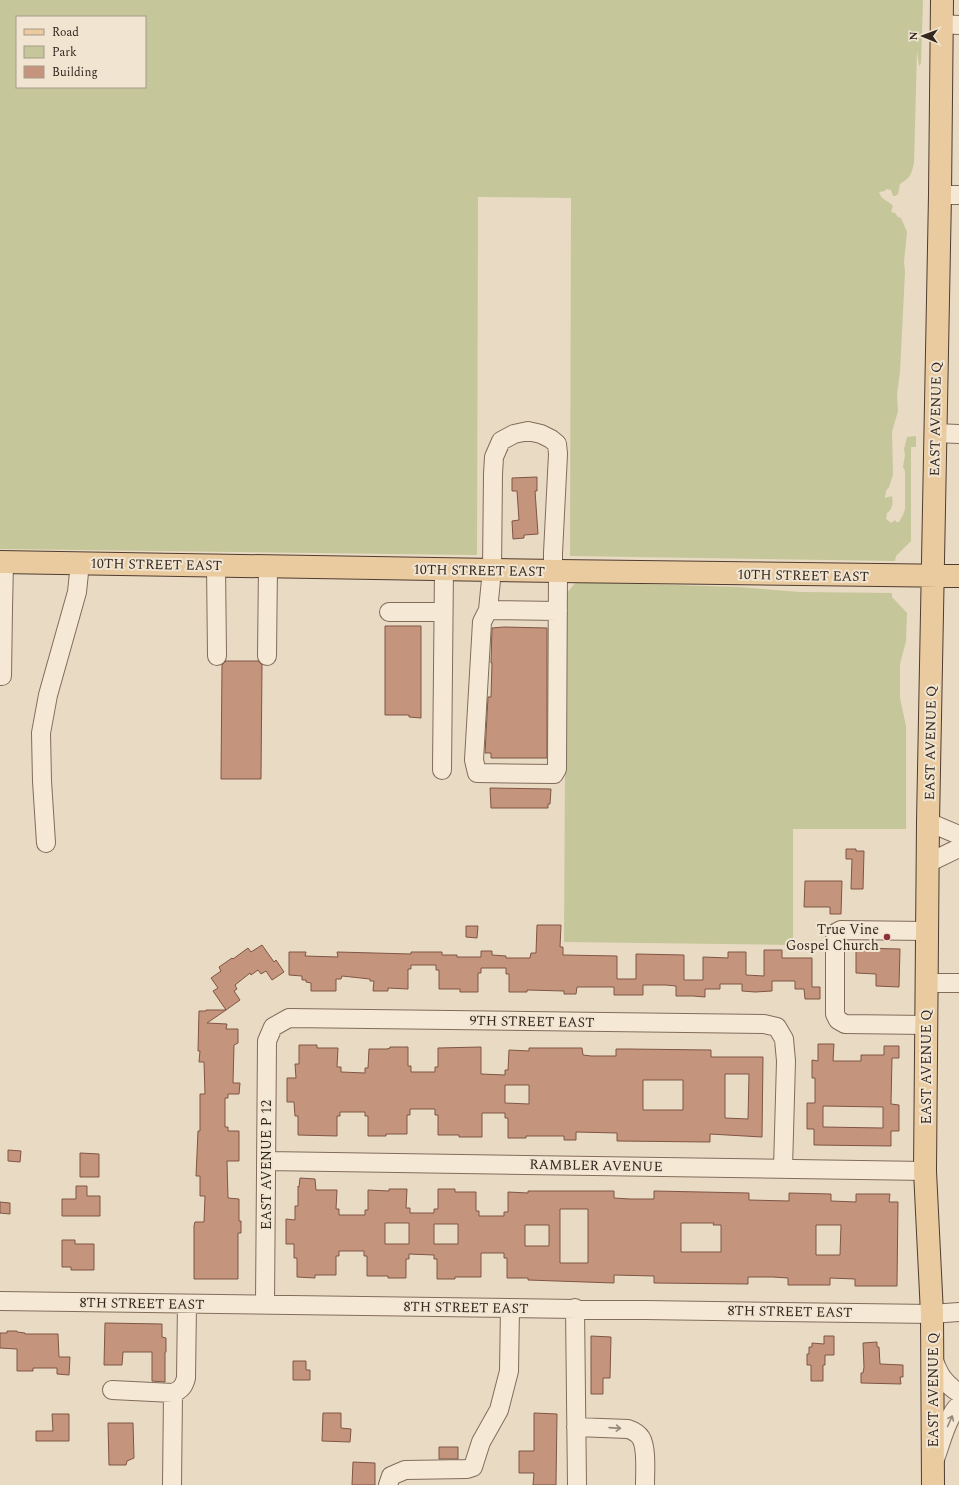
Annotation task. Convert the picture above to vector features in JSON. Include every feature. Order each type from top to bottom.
[{"type":"main road","name":"EAST AVENUE Q","points":[[934,1478],[932,1314],[925,1171],[928,822],[935,433],[950,195],[950,24],[942,0]]},
{"type":"main road","name":"10TH STREET EAST","points":[[2,562],[959,576]]},
{"type":"street","points":[[528,431],[541,434],[557,444],[558,454],[553,553],[556,571],[558,611],[557,769],[554,774],[477,773],[474,760],[482,622],[488,610],[492,570],[492,474],[494,457],[502,441],[514,434],[528,431]]},
{"type":"street","points":[[935,433],[959,434]]},
{"type":"street","points":[[0,676],[2,676],[2,562]]},
{"type":"street","points":[[46,843],[42,782],[41,733],[48,695],[77,592],[80,563]]},
{"type":"street","points":[[216,565],[217,656]]},
{"type":"street","points":[[266,656],[268,566]]},
{"type":"street","points":[[442,770],[442,612],[444,569]]},
{"type":"street","points":[[488,610],[558,611]]},
{"type":"street","points":[[389,612],[442,612]]},
{"type":"street","points":[[928,822],[959,835]]},
{"type":"street","points":[[928,863],[959,848]]},
{"type":"street","points":[[927,931],[841,930],[837,932],[835,939],[835,1014],[838,1020],[845,1024],[927,1025]]},
{"type":"street","points":[[927,983],[959,983]]},
{"type":"street","name":"9TH STREET EAST","points":[[273,1026],[289,1018],[764,1024],[777,1027],[784,1040],[786,1061],[783,1168]]},
{"type":"street","name":"EAST AVENUE P 12","points":[[265,1304],[267,1041],[273,1026]]},
{"type":"street","name":"RAMBLER AVENUE","points":[[267,1161],[925,1171]]},
{"type":"street","name":"8TH STREET EAST","points":[[0,1301],[932,1314],[959,1312]]},
{"type":"street","points":[[112,1390],[173,1393],[179,1391],[183,1387],[186,1378],[187,1304]]},
{"type":"street","points":[[388,1485],[391,1476],[405,1470],[467,1470],[473,1467],[481,1442],[499,1410],[509,1371],[510,1308]]},
{"type":"street","points":[[575,1308],[577,1485]]},
{"type":"street","points":[[932,1357],[945,1383],[959,1393]]},
{"type":"street","points":[[172,1485],[173,1393]]},
{"type":"street","points":[[934,1478],[948,1425],[955,1409],[959,1405]]},
{"type":"street","points":[[576,1427],[628,1429],[636,1432],[641,1437],[644,1445],[645,1485]]},
{"type":"green space","points":[[0,0],[923,0],[921,63],[919,66],[917,50],[914,163],[910,175],[900,184],[898,194],[893,196],[891,190],[886,189],[885,191],[879,192],[883,199],[893,206],[891,212],[895,213],[901,218],[907,232],[904,262],[905,272],[900,372],[897,394],[898,411],[892,432],[893,475],[886,491],[885,498],[892,496],[892,506],[887,513],[886,519],[891,523],[895,520],[896,522],[899,522],[905,509],[905,471],[903,467],[905,455],[904,449],[907,437],[916,436],[916,447],[911,447],[911,541],[896,556],[895,561],[570,556],[571,198],[478,197],[477,555],[0,549]]},
{"type":"green space","points":[[576,582],[739,587],[800,592],[892,593],[892,597],[907,613],[906,641],[900,664],[900,698],[906,726],[906,829],[793,829],[793,945],[564,942],[566,594]]},
{"type":"building","points":[[537,477],[537,491],[535,491],[538,534],[524,535],[524,538],[513,539],[512,521],[519,520],[517,491],[512,491],[512,478]]},
{"type":"building","points":[[385,626],[421,626],[421,718],[409,717],[409,715],[385,715]]},
{"type":"building","points":[[492,628],[547,628],[547,758],[491,758],[491,753],[485,753],[488,697],[491,697]]},
{"type":"building","points":[[226,661],[258,661],[262,665],[261,779],[221,779],[222,665]]},
{"type":"building","points":[[490,788],[551,789],[550,804],[548,804],[548,808],[491,808]]},
{"type":"building","points":[[846,849],[864,851],[863,889],[851,889],[852,859],[846,859]]},
{"type":"building","points":[[805,881],[842,881],[841,914],[830,914],[830,907],[804,907]]},
{"type":"building","points":[[537,925],[561,925],[560,947],[563,947],[563,955],[617,956],[617,979],[636,979],[636,954],[684,955],[684,980],[703,980],[703,957],[728,958],[728,952],[746,952],[746,975],[764,976],[764,950],[782,950],[782,958],[812,958],[812,987],[820,987],[820,999],[805,999],[804,989],[795,989],[795,981],[772,981],[772,991],[755,992],[742,991],[742,984],[720,984],[720,989],[705,989],[705,997],[676,996],[676,986],[666,985],[643,985],[643,995],[614,995],[614,987],[577,987],[576,994],[564,994],[564,991],[527,990],[527,992],[509,992],[509,974],[506,974],[506,968],[481,968],[481,973],[478,973],[478,992],[460,992],[460,989],[439,989],[439,970],[436,970],[436,965],[411,965],[411,969],[408,969],[408,989],[388,988],[388,991],[373,991],[374,981],[370,981],[370,979],[342,976],[341,979],[336,979],[336,991],[311,991],[311,983],[306,982],[306,980],[302,980],[302,976],[289,975],[289,952],[306,952],[305,956],[338,957],[337,952],[411,954],[411,952],[442,952],[442,955],[457,955],[457,957],[481,957],[481,951],[492,951],[492,955],[506,956],[506,958],[530,958],[531,953],[536,953]]},
{"type":"building","points":[[466,926],[478,926],[477,938],[466,937]]},
{"type":"building","points":[[262,945],[274,962],[276,960],[284,972],[272,980],[266,971],[261,974],[258,970],[251,975],[250,973],[235,985],[237,989],[234,991],[240,1000],[226,1010],[213,991],[218,988],[211,978],[221,971],[219,967],[232,958],[233,959],[248,948],[251,952]]},
{"type":"building","points":[[856,948],[900,949],[899,987],[876,986],[876,974],[856,973]]},
{"type":"building","points":[[226,1010],[207,1023],[227,1024],[226,1029],[238,1029],[238,1043],[234,1045],[233,1083],[240,1083],[239,1094],[228,1094],[228,1098],[225,1098],[225,1127],[228,1127],[228,1131],[239,1131],[239,1161],[227,1161],[228,1198],[239,1199],[239,1221],[241,1221],[241,1233],[238,1233],[238,1279],[194,1279],[194,1226],[195,1222],[204,1222],[205,1196],[200,1196],[200,1176],[196,1176],[198,1131],[200,1131],[200,1094],[205,1094],[204,1062],[199,1062],[200,1051],[198,1051],[199,1011]]},
{"type":"building","points":[[818,1044],[834,1044],[833,1061],[861,1061],[861,1055],[884,1055],[884,1046],[899,1046],[899,1058],[892,1058],[891,1104],[899,1105],[899,1131],[891,1131],[891,1146],[814,1145],[814,1129],[807,1129],[807,1103],[815,1103],[815,1078],[812,1078],[812,1060],[818,1061]],"holes":[[[823,1106],[883,1107],[883,1128],[823,1127]]]},
{"type":"building","points":[[299,1045],[317,1045],[317,1048],[338,1048],[337,1067],[341,1067],[341,1072],[365,1073],[365,1068],[368,1068],[369,1049],[387,1049],[390,1047],[408,1047],[408,1066],[411,1066],[411,1072],[435,1072],[435,1067],[438,1067],[438,1048],[481,1047],[481,1074],[505,1075],[505,1070],[508,1070],[509,1050],[529,1051],[529,1048],[582,1048],[583,1055],[591,1056],[616,1056],[616,1049],[628,1049],[711,1050],[711,1057],[763,1057],[762,1137],[710,1134],[710,1142],[617,1141],[617,1133],[576,1132],[576,1140],[564,1140],[564,1136],[526,1136],[526,1138],[508,1138],[508,1118],[505,1118],[505,1113],[482,1113],[482,1137],[459,1137],[459,1135],[438,1135],[438,1115],[435,1115],[435,1109],[410,1109],[410,1115],[407,1115],[407,1134],[368,1136],[368,1116],[365,1116],[365,1112],[340,1112],[340,1116],[337,1116],[337,1136],[298,1135],[298,1116],[295,1116],[294,1102],[287,1102],[287,1078],[296,1078],[295,1064],[299,1064]],"holes":[[[725,1074],[749,1074],[748,1119],[725,1118]],[[643,1080],[683,1080],[683,1110],[643,1110]],[[505,1085],[529,1085],[529,1104],[505,1103]]]},
{"type":"building","points":[[8,1150],[21,1151],[20,1162],[8,1161]]},
{"type":"building","points":[[80,1153],[99,1154],[99,1177],[80,1177]]},
{"type":"building","points":[[300,1178],[315,1179],[316,1190],[337,1190],[336,1209],[339,1209],[339,1215],[365,1215],[365,1210],[368,1210],[368,1190],[389,1191],[389,1189],[407,1189],[406,1208],[410,1208],[410,1213],[434,1213],[434,1209],[438,1209],[438,1189],[455,1189],[455,1192],[476,1192],[476,1211],[479,1211],[479,1216],[504,1216],[504,1212],[508,1212],[508,1192],[614,1191],[614,1198],[630,1199],[654,1199],[654,1191],[749,1193],[749,1200],[789,1201],[789,1193],[831,1194],[831,1201],[856,1202],[856,1194],[890,1194],[889,1202],[898,1202],[897,1286],[855,1286],[855,1279],[830,1278],[830,1285],[788,1285],[788,1278],[773,1277],[748,1277],[748,1284],[654,1283],[654,1276],[614,1275],[614,1283],[528,1280],[528,1278],[507,1278],[507,1258],[504,1258],[504,1253],[481,1253],[481,1277],[437,1279],[437,1259],[434,1259],[434,1255],[409,1254],[409,1259],[406,1259],[406,1278],[367,1276],[367,1256],[364,1256],[364,1251],[339,1251],[339,1256],[336,1256],[336,1275],[315,1275],[315,1278],[297,1277],[297,1258],[294,1258],[294,1244],[286,1244],[286,1219],[295,1220],[295,1206],[298,1206],[298,1186],[299,1187]],"holes":[[[560,1209],[588,1209],[588,1263],[560,1263]],[[385,1223],[409,1223],[409,1244],[385,1244]],[[681,1223],[714,1223],[713,1225],[721,1225],[721,1252],[681,1252]],[[434,1224],[458,1224],[458,1244],[434,1244]],[[525,1225],[549,1225],[549,1246],[525,1246]],[[816,1225],[841,1225],[840,1255],[816,1255]]]},
{"type":"building","points":[[76,1186],[87,1186],[87,1196],[100,1196],[100,1216],[62,1216],[62,1199],[76,1199]]},
{"type":"building","points":[[0,1202],[10,1203],[10,1214],[0,1213]]},
{"type":"building","points":[[62,1240],[75,1240],[75,1244],[94,1244],[94,1270],[71,1270],[71,1267],[62,1267]]},
{"type":"building","points":[[105,1323],[162,1324],[162,1337],[166,1338],[165,1382],[152,1381],[152,1352],[123,1352],[122,1365],[104,1365]]},
{"type":"building","points":[[7,1331],[17,1331],[25,1334],[58,1334],[59,1357],[70,1357],[69,1375],[57,1374],[57,1368],[33,1368],[33,1371],[17,1371],[17,1349],[0,1348],[0,1333],[7,1333]]},
{"type":"building","points":[[591,1336],[611,1337],[610,1378],[603,1378],[603,1394],[591,1394]]},
{"type":"building","points":[[824,1336],[834,1336],[834,1355],[825,1355],[825,1365],[823,1365],[823,1381],[811,1381],[811,1365],[807,1365],[807,1354],[809,1354],[809,1347],[812,1347],[812,1343],[824,1344]]},
{"type":"building","points":[[877,1342],[877,1347],[879,1347],[880,1364],[903,1365],[903,1377],[900,1377],[901,1384],[861,1383],[861,1373],[863,1373],[864,1367],[863,1343]]},
{"type":"building","points":[[293,1361],[306,1361],[306,1370],[310,1370],[310,1380],[293,1380]]},
{"type":"building","points":[[323,1413],[341,1413],[341,1428],[351,1429],[350,1442],[322,1441]]},
{"type":"building","points":[[534,1413],[557,1414],[556,1485],[533,1485],[534,1473],[519,1473],[519,1451],[534,1451]]},
{"type":"building","points":[[52,1414],[69,1414],[69,1441],[36,1441],[36,1431],[53,1431]]},
{"type":"building","points":[[108,1423],[133,1423],[134,1458],[127,1461],[126,1465],[109,1465]]},
{"type":"building","points":[[439,1447],[458,1447],[458,1459],[439,1459]]},
{"type":"building","points":[[353,1462],[375,1463],[375,1485],[352,1485]]},
{"type":"place","name":"True Vine Gospel Church","points":[[887,937]]}]
